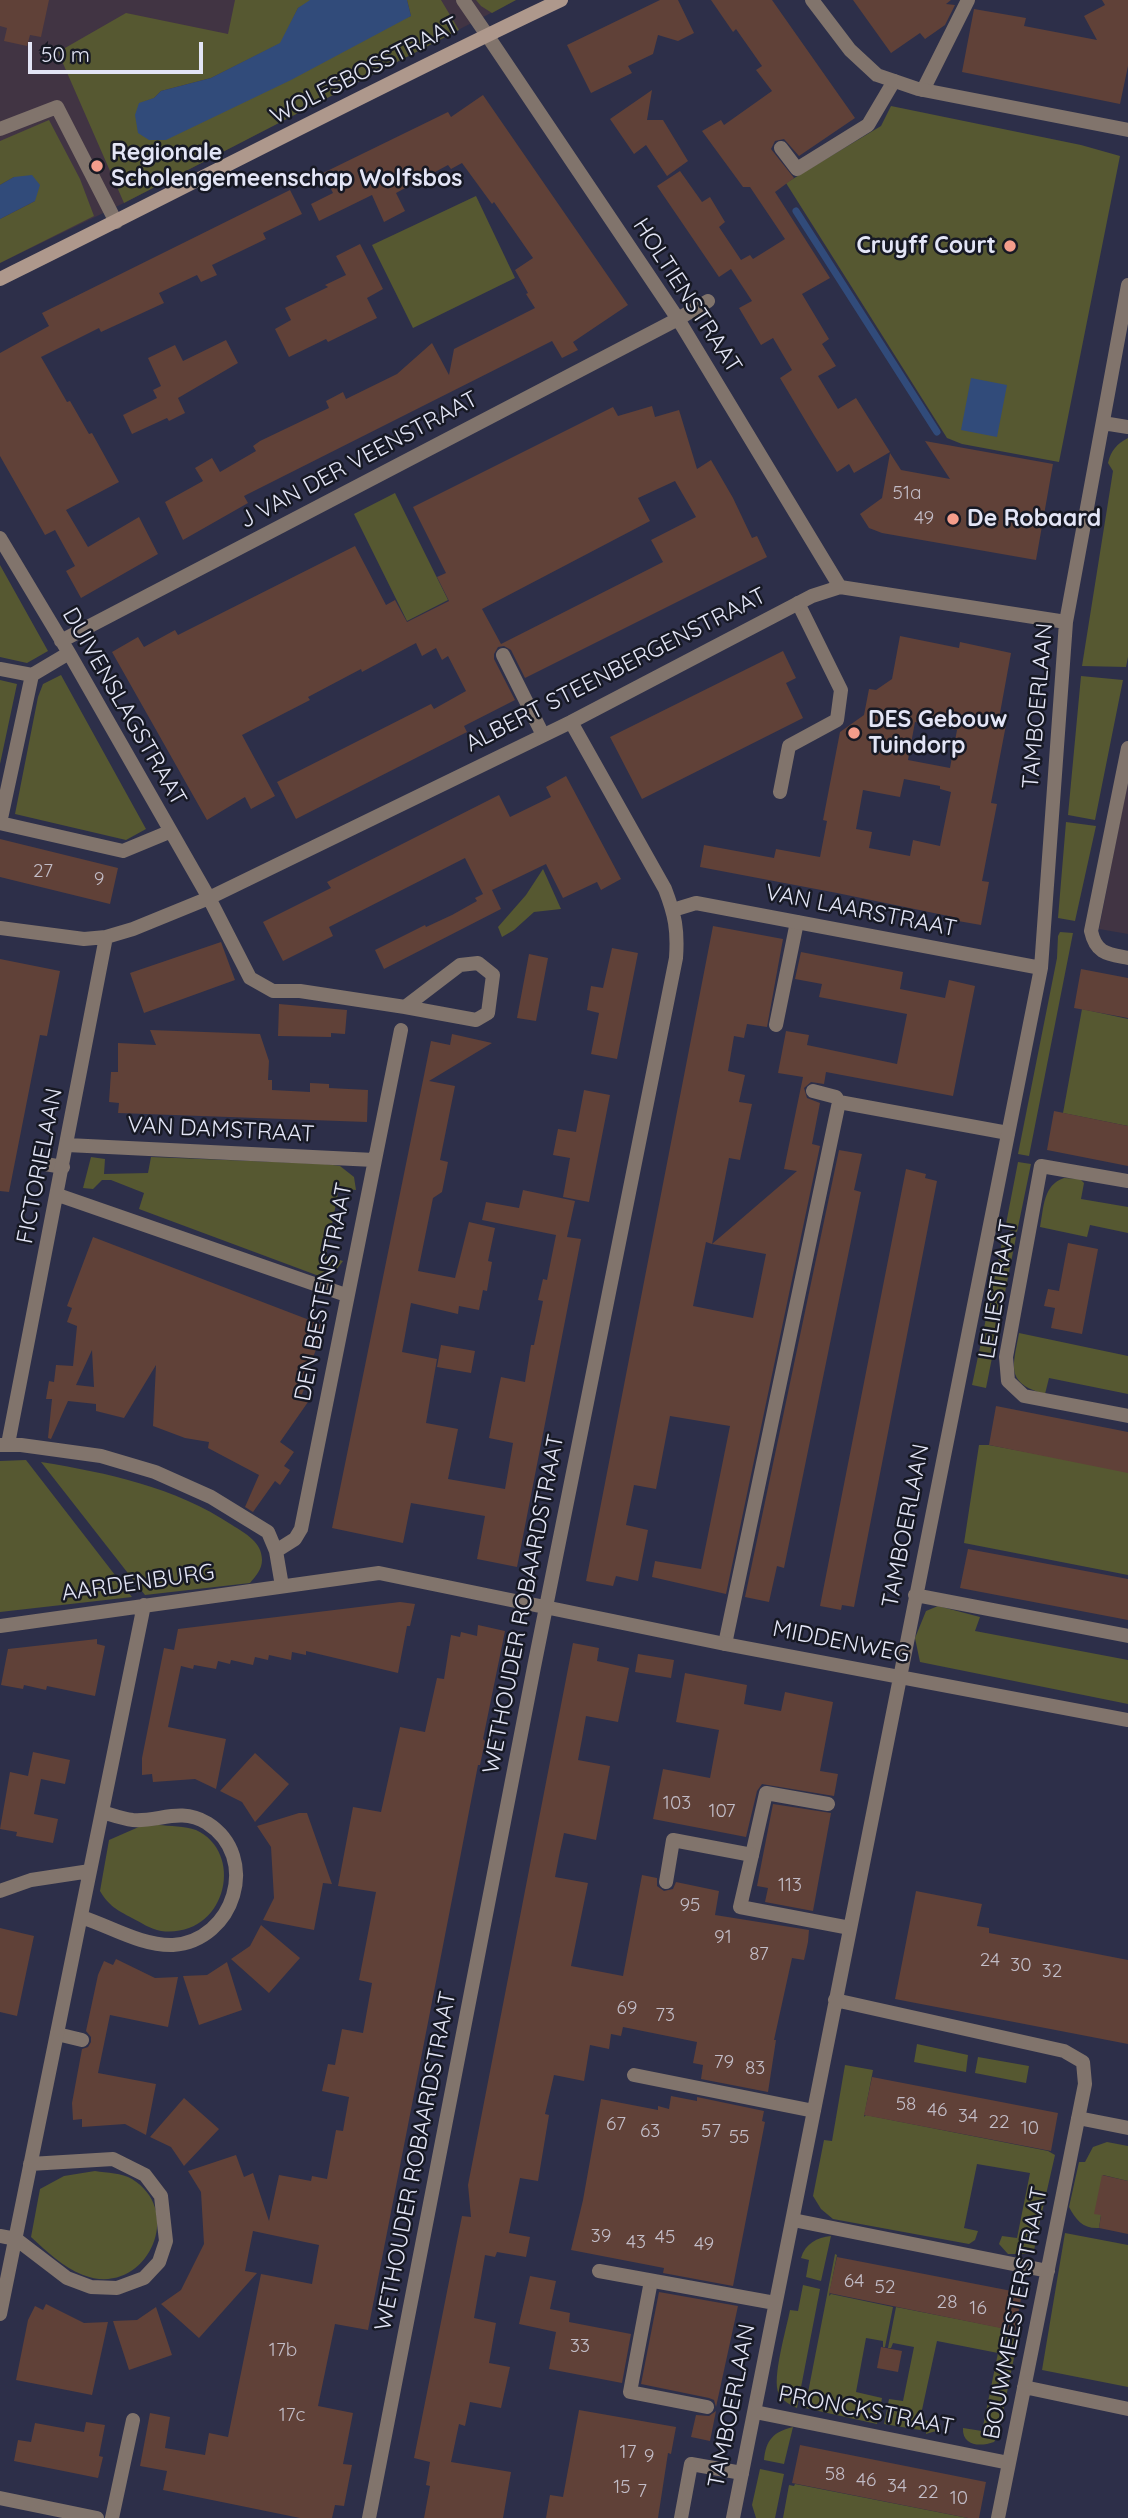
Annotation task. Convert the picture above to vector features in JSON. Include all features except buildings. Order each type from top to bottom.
[{"type":"street","name":"HOLTIENSTRAAT","points":[[463,0],[678,319],[840,587]]},
{"type":"street","name":"WOLFSBOSSTRAAT","points":[[0,279],[561,0]]},
{"type":"street","points":[[812,0],[850,50],[877,75],[923,90],[1128,130]]},
{"type":"street","points":[[923,90],[968,0]]},
{"type":"street","points":[[781,148],[797,169],[868,125],[894,80]]},
{"type":"street","points":[[0,129],[57,107],[116,222]]},
{"type":"street","name":"TAMBOERLAAN","points":[[733,2518],[1041,968],[1066,622],[1128,285]]},
{"type":"street","name":"J VAN DER VEENSTRAAT","points":[[32,675],[65,647],[708,302]]},
{"type":"street","points":[[1103,423],[1128,427]]},
{"type":"street","name":"DUIVENSLAGSTRAAT","points":[[0,538],[209,898]]},
{"type":"street","name":"ALBERT STEENBERGENSTRAAT","points":[[0,928],[84,939],[106,937],[133,929],[209,898],[571,722],[798,603],[840,587],[1066,622]]},
{"type":"street","points":[[780,792],[789,746],[837,720],[841,690],[798,603]]},
{"type":"street","points":[[503,655],[543,735]]},
{"type":"street","points":[[0,669],[32,675],[0,823],[123,851],[169,832]]},
{"type":"street","name":"WETHOUDER ROBAARDSTRAAT","points":[[369,2518],[676,958],[678,933],[665,889],[571,722]]},
{"type":"street","points":[[1128,748],[1091,931],[1094,944],[1105,953],[1128,958]]},
{"type":"street","points":[[209,898],[250,978],[273,991],[300,991],[476,1020],[488,1013],[493,975],[478,963],[460,965],[405,1007]]},
{"type":"street","name":"VAN LAARSTRAAT","points":[[673,910],[696,903],[1041,968]]},
{"type":"street","points":[[776,1025],[797,922]]},
{"type":"street","name":"FICTORIELAAN","points":[[4,1445],[58,1195],[106,937]]},
{"type":"street","name":"DEN BESTENSTRAAT","points":[[276,1551],[295,1539],[301,1529],[401,1030]]},
{"type":"street","points":[[813,1091],[835,1097],[839,1102],[1008,1133]]},
{"type":"street","points":[[725,1644],[839,1102]]},
{"type":"street","name":"VAN DAMSTRAAT","points":[[67,1145],[374,1160]]},
{"type":"street","points":[[39,1163],[63,1167]]},
{"type":"street","name":"LELIESTRAAT","points":[[1128,1181],[1041,1166],[1006,1357],[1008,1381],[1024,1396],[1128,1416]]},
{"type":"street","points":[[58,1195],[346,1295]]},
{"type":"street","points":[[4,1445],[101,1456],[155,1472],[211,1497],[268,1532],[276,1551],[282,1586]]},
{"type":"street","name":"AARDENBURG","points":[[0,1626],[379,1573],[546,1608]]},
{"type":"street","points":[[915,1595],[1128,1636]]},
{"type":"street","points":[[0,2314],[144,1605]]},
{"type":"street","name":"MIDDENWEG","points":[[546,1608],[1128,1720]]},
{"type":"street","points":[[828,1804],[766,1793],[740,1907],[850,1928]]},
{"type":"street","points":[[81,1917],[141,1941],[173,1945],[198,1938],[222,1919],[235,1895],[237,1867],[226,1840],[206,1822],[174,1814],[135,1820],[102,1812]]},
{"type":"street","points":[[666,1882],[673,1840],[752,1855]]},
{"type":"street","points":[[0,1891],[32,1880],[90,1871]]},
{"type":"street","name":"BOUWMEESTERSTRAAT","points":[[835,2000],[1064,2051],[1083,2062],[1086,2084],[998,2518]]},
{"type":"street","points":[[57,2034],[82,2040]]},
{"type":"street","points":[[634,2076],[814,2111]]},
{"type":"street","points":[[1078,2118],[1128,2128]]},
{"type":"street","points":[[0,2236],[16,2239],[67,2278],[91,2287],[117,2288],[144,2278],[159,2262],[166,2241],[161,2196],[145,2175],[113,2160],[30,2164]]},
{"type":"street","points":[[793,2220],[1048,2271]]},
{"type":"street","name":"TAMBOERLAAN","points":[[599,2271],[775,2303]]},
{"type":"street","name":"TAMBOERLAAN","points":[[651,2281],[630,2392],[707,2407]]},
{"type":"street","points":[[1024,2387],[1128,2409]]},
{"type":"street","name":"PRONCKSTRAAT","points":[[755,2412],[1009,2463]]},
{"type":"street","points":[[113,2518],[133,2420]]},
{"type":"street","points":[[681,2518],[691,2464],[742,2473]]},
{"type":"street","points":[[0,2498],[97,2518]]},
{"type":"shaded area","name":"Regionale Scholengemeenschap Wolfsbos","points":[[0,0],[516,0],[124,203],[0,263]]},
{"type":"shaded area","points":[[1128,780],[1128,934],[1099,929]]},
{"type":"green space","points":[[235,0],[314,0],[298,8],[281,43],[211,78],[161,91],[154,98],[139,103],[411,16],[407,0],[441,0],[459,30],[124,203],[58,52],[126,13],[228,34]]},
{"type":"green space","points":[[476,0],[516,0],[492,13]]},
{"type":"green space","points":[[891,106],[1081,145],[1120,156],[1059,462],[962,444],[947,438],[786,183],[881,126]]},
{"type":"green space","points":[[49,120],[80,179],[94,216],[0,263],[0,219],[35,201],[14,177],[0,185],[0,141]]},
{"type":"green space","points":[[476,196],[515,278],[413,328],[372,245]]},
{"type":"green space","points":[[1128,438],[1126,667],[1082,666],[1113,471],[1108,463],[1115,448]]},
{"type":"green space","points":[[395,493],[448,600],[407,621],[354,514]]},
{"type":"green space","points":[[0,565],[48,651],[27,663],[0,657]]},
{"type":"green space","points":[[61,675],[146,829],[126,840],[15,814],[38,697],[43,684]]},
{"type":"green space","points":[[1081,676],[1123,680],[1095,820],[1068,815]]},
{"type":"green space","points":[[0,680],[17,684],[0,764]]},
{"type":"green space","points":[[1066,822],[1096,826],[1075,921],[1058,918]]},
{"type":"green space","points":[[543,869],[561,909],[534,912],[502,937],[498,927],[526,895]]},
{"type":"green space","points":[[1060,932],[1073,933],[1029,1156],[1018,1154]]},
{"type":"green space","points":[[1082,1009],[1128,1019],[1128,1126],[1063,1113]]},
{"type":"green space","points":[[91,1157],[105,1159],[104,1174],[148,1173],[151,1157],[340,1166],[354,1177],[356,1190],[339,1188],[326,1256],[343,1261],[337,1269],[319,1276],[139,1209],[144,1193],[111,1180],[102,1180],[93,1189],[83,1188]]},
{"type":"green space","points":[[1018,1162],[1031,1164],[1017,1232],[1005,1229]]},
{"type":"green space","points":[[1064,1178],[1080,1179],[1084,1183],[1081,1199],[1128,1207],[1128,1233],[1090,1225],[1087,1237],[1040,1227],[1048,1191]]},
{"type":"green space","points":[[1004,1233],[1016,1237],[986,1388],[972,1385]]},
{"type":"green space","points":[[1019,1333],[1128,1356],[1128,1394],[1049,1378],[1045,1394],[1023,1385],[1015,1372],[1014,1364]]},
{"type":"green space","points":[[979,1445],[1128,1471],[1128,1575],[964,1543]]},
{"type":"green space","points":[[26,1460],[132,1597],[0,1612],[0,1461]]},
{"type":"green space","points":[[41,1462],[140,1483],[188,1501],[252,1539],[261,1554],[260,1569],[250,1583],[145,1595]]},
{"type":"green space","points":[[938,1606],[980,1617],[975,1631],[1128,1660],[1128,1704],[920,1662],[915,1638],[926,1611]]},
{"type":"green space","points":[[158,1825],[196,1830],[212,1841],[221,1857],[224,1874],[222,1892],[214,1909],[201,1922],[183,1930],[161,1931],[150,1927],[122,1913],[100,1891],[109,1840],[141,1826]]},
{"type":"green space","points":[[917,2044],[968,2055],[966,2072],[914,2062]]},
{"type":"green space","points":[[978,2057],[1029,2066],[1026,2083],[975,2073]]},
{"type":"green space","points":[[845,2065],[873,2070],[864,2117],[866,2115],[1048,2151],[1055,2155],[1038,2230],[1029,2230],[1028,2240],[1036,2242],[1034,2250],[1026,2254],[1008,2254],[999,2244],[1002,2236],[1017,2238],[1030,2173],[977,2164],[964,2228],[978,2231],[975,2240],[969,2244],[833,2219],[821,2209],[813,2196],[824,2140],[832,2141]]},
{"type":"green space","points":[[1107,2142],[1128,2146],[1128,2181],[1103,2175],[1099,2228],[1093,2228],[1081,2223],[1069,2207],[1079,2162],[1085,2162],[1093,2147]]},
{"type":"green space","points":[[95,2171],[119,2174],[132,2179],[148,2194],[156,2212],[157,2231],[151,2249],[140,2264],[124,2275],[105,2279],[83,2275],[69,2268],[31,2237],[40,2189],[64,2176]]},
{"type":"green space","points":[[1065,2233],[1128,2245],[1128,2387],[1042,2370]]},
{"type":"green space","points":[[831,2236],[821,2281],[806,2277],[809,2260],[801,2258],[805,2249],[816,2240]]},
{"type":"green space","points":[[835,2254],[837,2255],[829,2296],[831,2294],[893,2307],[885,2347],[883,2341],[866,2338],[856,2392],[882,2398],[877,2424],[805,2408]]},
{"type":"green space","points":[[803,2285],[820,2289],[797,2408],[779,2394],[777,2377],[790,2310],[798,2311]]},
{"type":"green space","points":[[896,2307],[1019,2333],[1000,2427],[992,2426],[991,2431],[999,2434],[994,2442],[973,2444],[965,2438],[963,2428],[982,2431],[998,2353],[937,2341],[920,2419],[941,2424],[936,2431],[926,2434],[926,2431],[884,2424],[889,2399],[903,2401],[914,2347],[893,2343],[891,2348],[888,2348]]},
{"type":"green space","points":[[793,2427],[784,2464],[764,2460],[772,2438],[780,2431]]},
{"type":"green space","points":[[760,2469],[784,2474],[775,2518],[756,2518],[752,2505]]},
{"type":"green space","points":[[789,2485],[968,2518],[783,2518]]},
{"type":"water","points":[[310,0],[407,0],[411,16],[291,80],[166,140],[149,140],[138,133],[135,115],[139,103],[154,98],[161,91],[211,78],[280,43],[298,8]]},
{"type":"water","points":[[32,175],[40,185],[35,201],[0,219],[0,185],[14,177]]},
{"type":"water","points":[[971,378],[1007,385],[997,437],[961,430]]},
{"type":"waterway","points":[[796,211],[937,432]]},
{"type":"place","name":"Regionale Scholengemeenschap Wolfsbos","points":[[97,166]]},
{"type":"place","name":"Cruyff Court","points":[[1010,246]]},
{"type":"place","name":"De Robaard","points":[[953,519]]},
{"type":"place","name":"DES Gebouw Tuindorp","points":[[854,733]]}]
